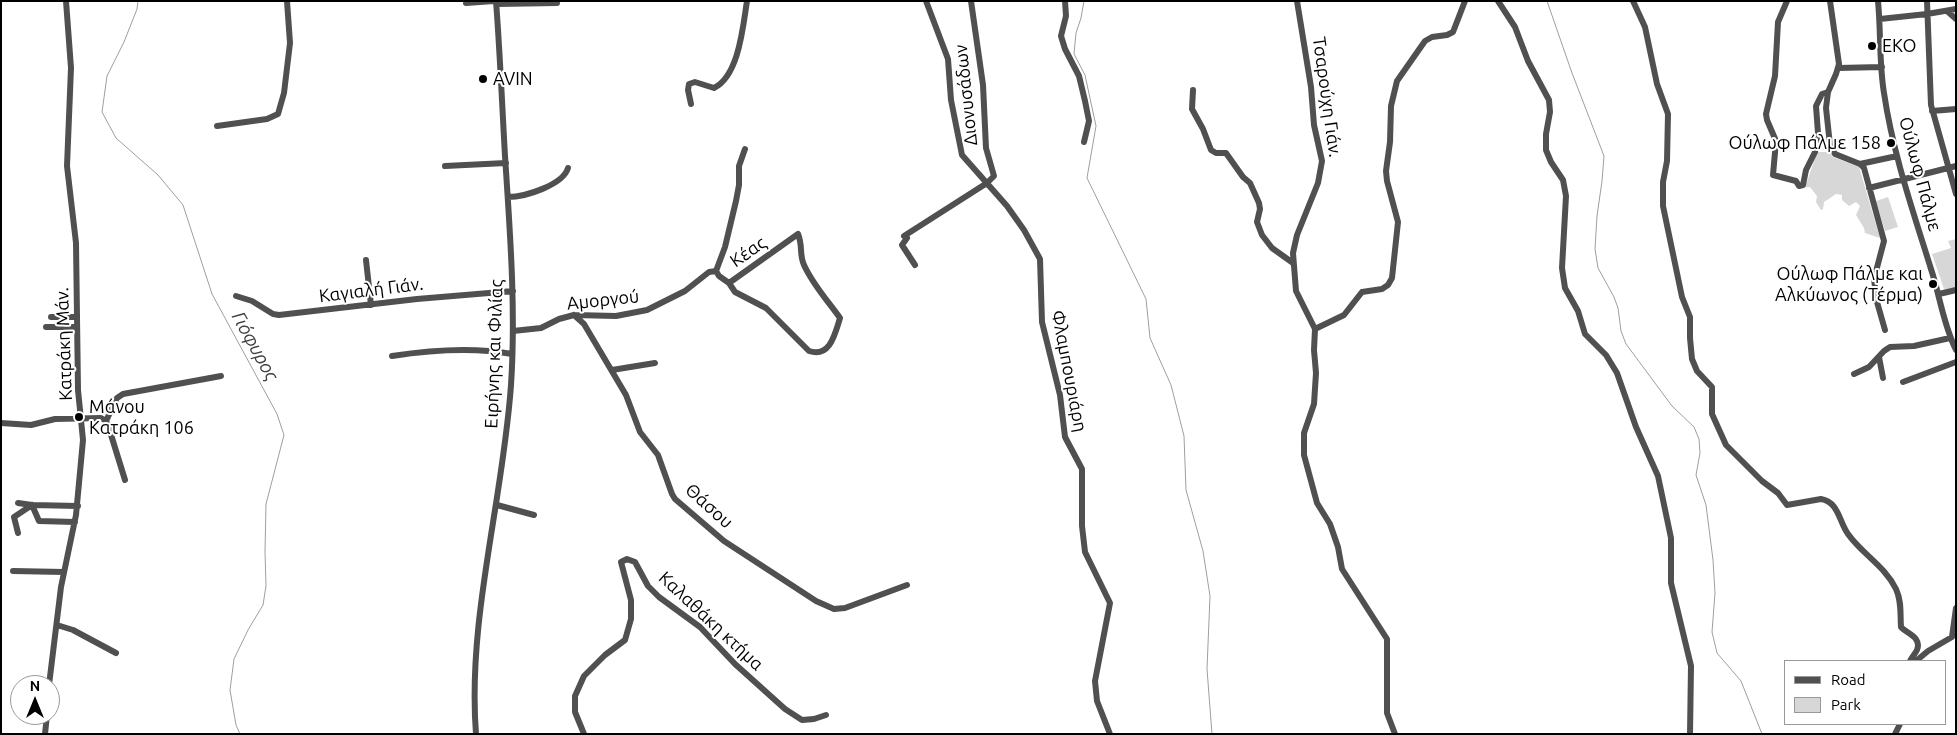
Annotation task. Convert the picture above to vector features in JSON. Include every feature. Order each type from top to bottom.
[{"type":"street","name":"Κατράκη Μάν.","points":[[50,675],[64,572],[78,506],[83,440],[78,390],[75,231],[67,166],[71,68],[66,1]]},
{"type":"street","points":[[217,126],[268,119],[275,116],[279,111],[284,93],[290,43],[287,1]]},
{"type":"street","points":[[691,104],[688,90],[689,84],[695,82],[714,88],[723,81],[734,66],[747,1]]},
{"type":"street","name":"Φλαμπουριάρη","points":[[926,1],[948,59],[951,96],[962,155],[999,196],[1024,230],[1040,259],[1042,322],[1060,395],[1065,437],[1082,468],[1082,526],[1085,552],[1110,602],[1095,681],[1097,702],[1110,734]]},
{"type":"street","name":"Διονυσάδων","points":[[971,1],[982,85],[986,148],[994,176],[987,182]]},
{"type":"street","points":[[1065,1],[1066,16],[1061,36],[1062,42],[1079,76],[1089,121],[1084,142]]},
{"type":"street","name":"Τσαρούχη Γιάν.","points":[[1297,1],[1311,86],[1314,125],[1322,161],[1318,183],[1294,244],[1293,264],[1296,290],[1315,329],[1316,373],[1314,404],[1304,433],[1304,455],[1317,503],[1330,524],[1338,547],[1342,569],[1387,639],[1387,713],[1395,734]]},
{"type":"street","points":[[1315,329],[1344,315],[1362,292],[1382,289],[1391,281],[1397,219],[1386,171],[1390,146],[1391,106],[1395,86],[1401,72],[1423,43],[1432,37],[1447,35],[1453,32],[1465,1]]},
{"type":"street","points":[[1498,1],[1515,27],[1528,61],[1549,100],[1550,112],[1546,134],[1546,150],[1551,162],[1563,180],[1566,196],[1562,268],[1565,288],[1578,311],[1585,334],[1606,355],[1617,373],[1636,426],[1658,476],[1671,538],[1671,583],[1691,666],[1690,734]]},
{"type":"street","points":[[1633,1],[1645,27],[1660,91],[1668,110],[1667,161],[1662,195],[1665,222],[1679,276],[1683,301],[1690,318],[1693,362],[1700,376],[1712,388],[1711,410],[1713,417],[1726,446],[1762,481],[1778,493],[1786,504],[1821,499],[1828,501],[1837,510],[1849,536],[1883,571],[1896,589],[1901,609],[1901,627],[1914,636],[1918,642],[1917,650],[1911,660]]},
{"type":"street","points":[[1787,1],[1778,22],[1774,76],[1766,114],[1776,142],[1773,174],[1796,181],[1799,186],[1802,184],[1806,170],[1815,152],[1818,136],[1816,106],[1822,94],[1828,92]]},
{"type":"street","points":[[1830,1],[1838,68],[1828,92],[1826,108],[1832,150],[1838,156],[1860,164],[1864,168],[1884,241],[1875,270],[1874,283],[1885,330]]},
{"type":"street","name":"Ούλωφ Πάλμε","points":[[1878,1],[1884,98],[1902,179],[1939,294],[1950,338],[1956,350]]},
{"type":"street","points":[[1927,1],[1932,111],[1956,194]]},
{"type":"street","name":"Ειρήνης και Φιλίας","points":[[476,734],[475,707],[478,644],[509,411],[513,331],[513,290],[496,2]]},
{"type":"street","points":[[466,3],[557,3]]},
{"type":"street","points":[[1880,19],[1956,9]]},
{"type":"street","points":[[1947,11],[1956,19]]},
{"type":"street","points":[[1838,68],[1882,67]]},
{"type":"street","points":[[1193,90],[1192,109],[1204,129],[1211,150],[1216,153],[1226,153],[1243,177],[1250,183],[1260,210],[1257,222],[1262,234],[1272,248],[1293,264]]},
{"type":"street","points":[[1932,111],[1956,109]]},
{"type":"street","points":[[716,271],[725,247],[736,201],[739,185],[739,166],[745,148]]},
{"type":"street","points":[[1860,164],[1897,156]]},
{"type":"street","points":[[445,166],[506,163]]},
{"type":"street","points":[[1869,188],[1956,166]]},
{"type":"street","points":[[508,197],[523,196],[541,190],[566,173],[568,168]]},
{"type":"street","points":[[915,265],[902,245],[907,238],[904,236],[987,182]]},
{"type":"street","name":"Κέας","points":[[716,271],[735,292],[766,308],[809,351],[815,353],[823,352],[828,347],[840,318],[822,296],[804,263],[801,253],[802,245],[798,234],[729,284]]},
{"type":"street","points":[[366,260],[371,305]]},
{"type":"street","name":"Αμοργού","points":[[513,331],[541,328],[574,316],[616,316],[647,310],[685,291],[709,272],[716,271]]},
{"type":"street","name":"Καγιαλή Γιάν.","points":[[236,296],[252,301],[273,314],[279,315],[513,290]]},
{"type":"street","points":[[1939,294],[1956,290]]},
{"type":"street","name":"Θάσου","points":[[574,316],[584,324],[626,395],[640,432],[658,455],[672,494],[724,541],[816,601],[834,608],[845,608],[907,584]]},
{"type":"street","points":[[52,317],[77,317]]},
{"type":"street","points":[[46,327],[77,327]]},
{"type":"street","points":[[1854,374],[1864,370],[1884,351],[1890,348],[1914,346],[1950,338]]},
{"type":"street","points":[[392,356],[460,350],[491,350],[512,354]]},
{"type":"street","points":[[1879,357],[1883,378]]},
{"type":"street","points":[[1902,382],[1956,362]]},
{"type":"street","points":[[612,370],[655,363]]},
{"type":"street","points":[[125,480],[106,420],[117,398],[124,394],[222,376]]},
{"type":"street","points":[[1,423],[31,425],[55,419],[101,418],[106,420]]},
{"type":"street","points":[[18,503],[78,506]]},
{"type":"street","points":[[32,505],[39,521],[75,522]]},
{"type":"street","points":[[18,533],[14,518],[32,505]]},
{"type":"street","points":[[497,505],[534,515]]},
{"type":"street","name":"Καλαθάκη κτήμα","points":[[584,734],[575,712],[575,696],[584,676],[605,655],[625,640],[631,620],[631,600],[621,562],[627,559],[635,562],[648,586],[659,598],[700,627],[735,664],[785,709],[802,720],[826,715]]},
{"type":"street","points":[[13,571],[64,572]]},
{"type":"street","points":[[1917,660],[1953,636],[1956,608]]},
{"type":"street","points":[[57,625],[73,630],[116,653]]},
{"type":"green space","points":[[1817,152],[1829,152],[1833,157],[1859,167],[1880,238],[1865,233],[1856,215],[1860,206],[1856,202],[1849,206],[1842,200],[1842,195],[1836,194],[1824,202],[1823,209],[1821,210],[1816,202],[1817,196],[1810,187],[1799,188],[1807,182]]},
{"type":"green space","points":[[1888,197],[1898,227],[1885,231],[1876,201]]},
{"type":"green space","points":[[1956,239],[1956,288],[1944,289],[1932,254],[1951,248],[1948,241]]},
{"type":"waterway","name":"Γιόφυρος","points":[[138,1],[137,9],[124,42],[107,76],[102,112],[116,138],[158,175],[183,205],[212,294],[277,414],[284,435],[266,504],[266,586],[263,605],[234,659],[230,690],[236,725],[240,734]]},
{"type":"waterway","points":[[1084,1],[1076,33],[1074,54],[1085,75],[1096,126],[1087,178],[1146,299],[1150,338],[1171,385],[1184,436],[1186,490],[1203,551],[1210,596],[1207,669],[1212,734]]},
{"type":"waterway","points":[[1547,1],[1604,156],[1595,249],[1598,268],[1614,297],[1618,308],[1621,331],[1626,344],[1672,406],[1694,427],[1699,439],[1700,453],[1696,475],[1706,505],[1713,560],[1715,593],[1712,632],[1717,653],[1741,681],[1762,734]]},
{"type":"place","name":"EKO","points":[[1872,46]]},
{"type":"place","name":"AVIN","points":[[483,79]]},
{"type":"place","name":"Ούλωφ Πάλμε 158","points":[[1891,143]]},
{"type":"place","name":"Ούλωφ Πάλμε και Αλκύωνος (Τέρμα)","points":[[1933,284]]},
{"type":"place","name":"Μάνου Κατράκη 106","points":[[79,417]]}]
